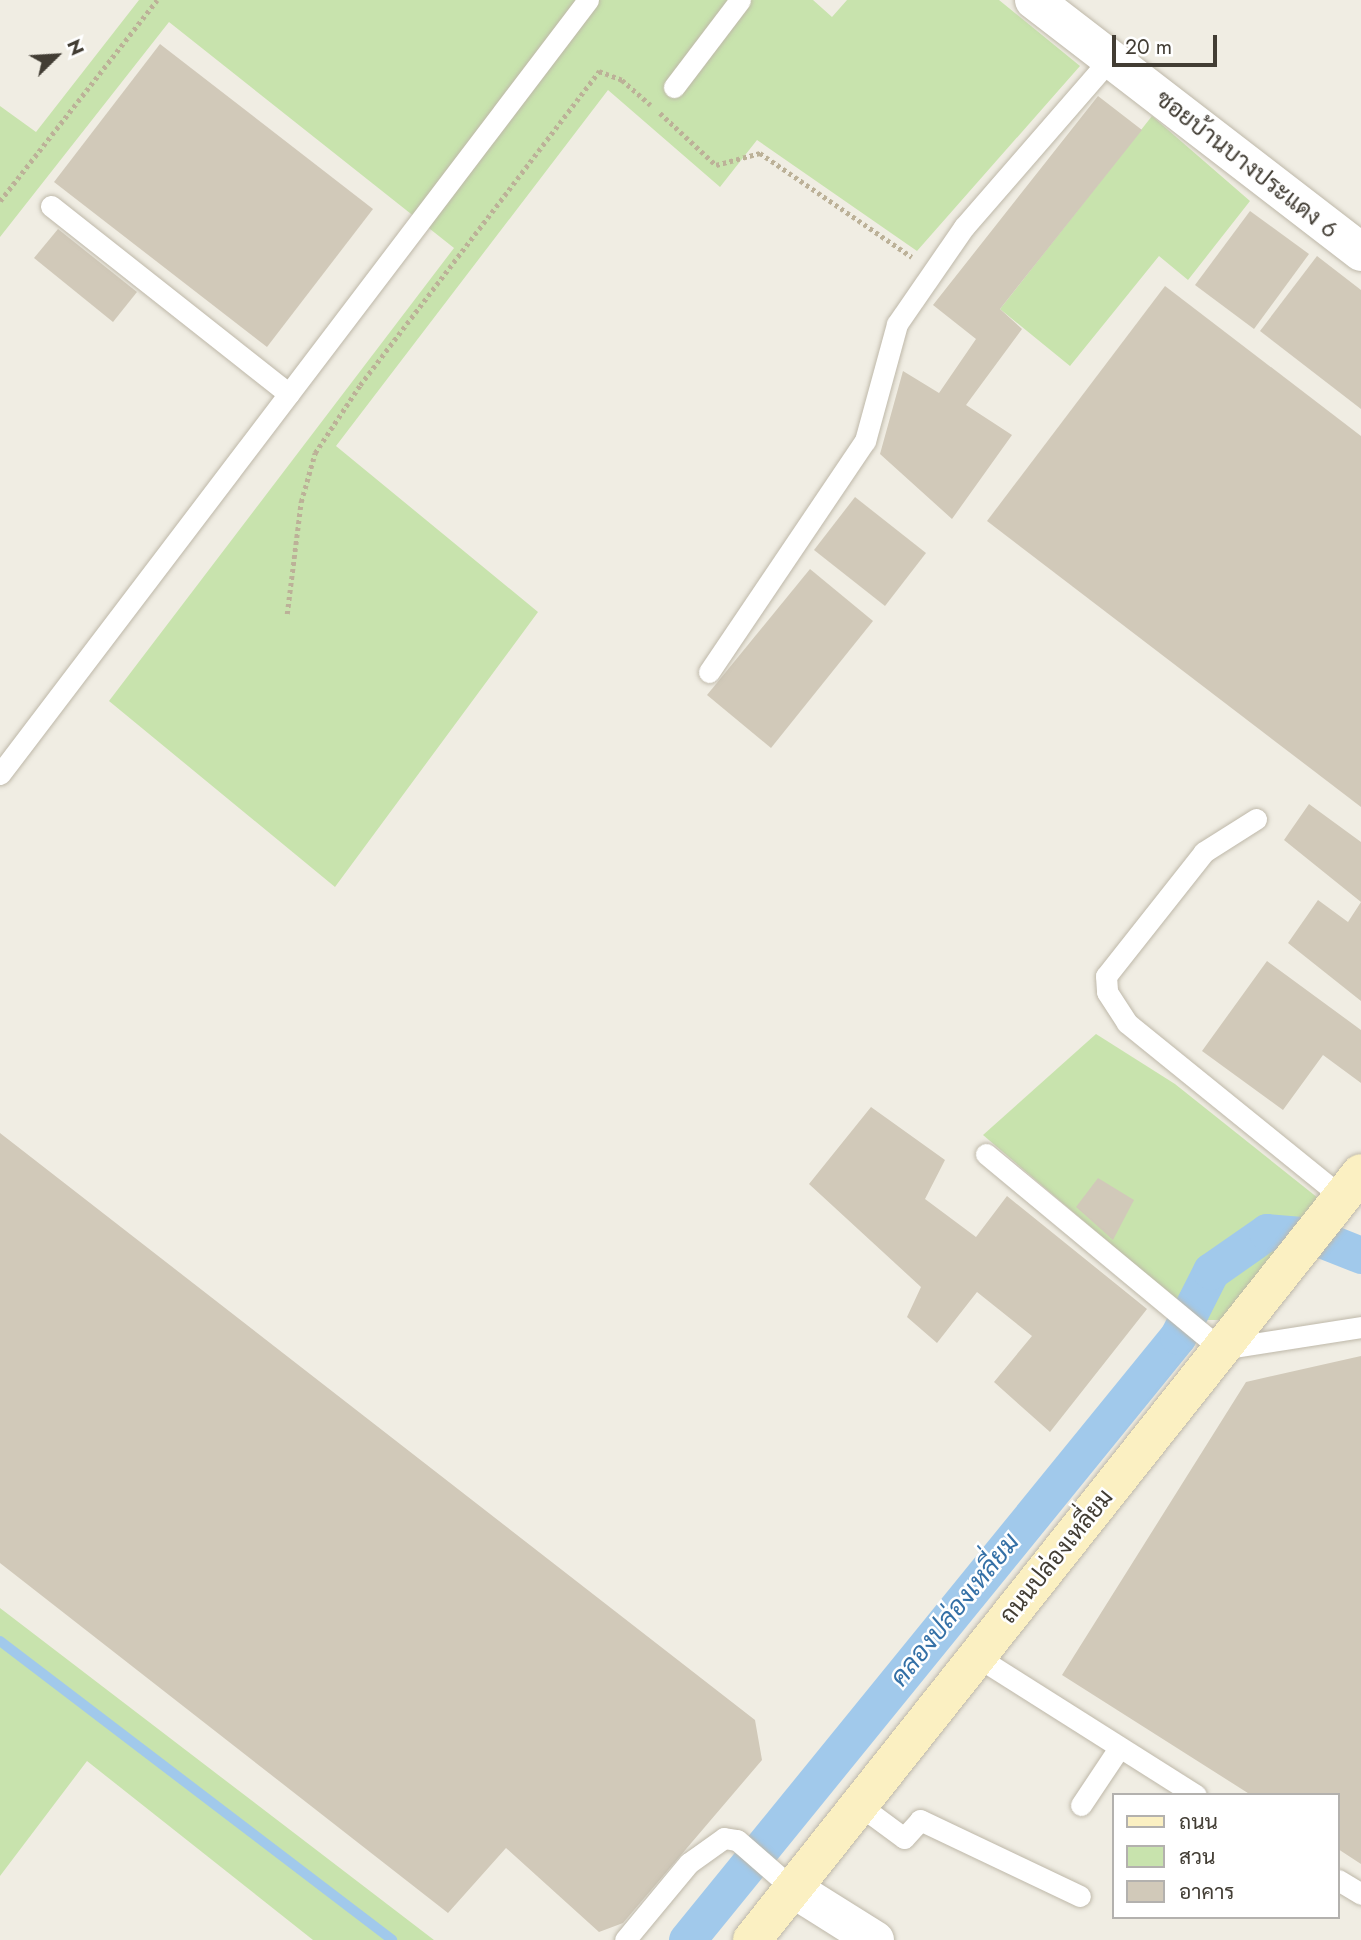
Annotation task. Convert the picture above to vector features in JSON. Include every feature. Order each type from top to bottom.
[{"type":"street","name":"ซอยบ้านบางประแดง 6","points":[[1034,0],[1361,251]]},
{"type":"street","name":"ถนนปล่องเหลี่ยม","points":[[752,1940],[779,1876],[858,1804],[976,1656],[1209,1339],[1298,1255],[1344,1195]]},
{"type":"street","points":[[779,1876],[875,1940]]},
{"type":"lane","points":[[0,774],[588,0]]},
{"type":"lane","points":[[674,87],[740,0]]},
{"type":"lane","points":[[709,672],[865,441],[897,324],[964,227],[1110,59]]},
{"type":"lane","points":[[51,206],[289,394]]},
{"type":"lane","points":[[1256,819],[1204,852],[1106,976],[1107,992],[1127,1023],[1344,1195]]},
{"type":"lane","points":[[986,1154],[1209,1339],[1361,1327]]},
{"type":"lane","points":[[976,1656],[1193,1793]]},
{"type":"lane","points":[[1081,1805],[1119,1748]]},
{"type":"lane","points":[[858,1804],[904,1838],[920,1820],[1080,1896]]},
{"type":"lane","points":[[625,1940],[709,1844],[737,1840],[779,1876]]},
{"type":"lane","points":[[1340,1881],[1361,1894]]},
{"type":"path","points":[[0,201],[157,0]]},
{"type":"path","points":[[287,614],[302,502],[315,453],[359,385],[599,71],[622,80],[716,165],[760,153],[852,211],[933,272]]},
{"type":"green space","points":[[139,0],[813,0],[832,17],[847,0],[999,0],[1080,66],[917,251],[757,140],[720,187],[608,90],[336,446],[538,612],[335,887],[109,701],[454,248],[169,22],[0,237],[0,106],[36,132]]},
{"type":"green space","points":[[1152,116],[1250,201],[1188,280],[1159,256],[1070,366],[1000,309]]},
{"type":"green space","points":[[1096,1034],[1175,1084],[1318,1198],[1222,1320],[1200,1320],[983,1135]]},
{"type":"green space","points":[[0,1608],[434,1940],[313,1940],[87,1761],[0,1876]]},
{"type":"building","points":[[160,44],[373,209],[267,347],[54,182]]},
{"type":"building","points":[[1098,96],[1142,130],[1000,309],[1022,329],[966,405],[1012,435],[952,519],[880,454],[903,371],[939,393],[976,339],[933,305]]},
{"type":"building","points":[[1250,211],[1309,254],[1254,329],[1195,285]]},
{"type":"building","points":[[58,229],[137,292],[113,322],[34,258]]},
{"type":"building","points":[[1317,256],[1361,290],[1361,409],[1260,331]]},
{"type":"building","points":[[1165,286],[1361,436],[1361,807],[987,521]]},
{"type":"building","points":[[855,497],[926,553],[885,606],[814,550]]},
{"type":"building","points":[[810,569],[873,621],[771,748],[707,695]]},
{"type":"building","points":[[1309,804],[1361,842],[1361,902],[1284,840]]},
{"type":"building","points":[[1318,900],[1348,922],[1361,902],[1361,1001],[1288,943]]},
{"type":"building","points":[[1267,961],[1361,1030],[1361,1083],[1323,1055],[1283,1110],[1202,1051]]},
{"type":"building","points":[[871,1107],[945,1160],[925,1199],[976,1237],[1007,1196],[1147,1309],[1050,1432],[994,1382],[1032,1336],[977,1292],[937,1343],[907,1317],[921,1287],[809,1184]]},
{"type":"building","points":[[0,1133],[755,1720],[762,1760],[623,1923],[599,1932],[506,1848],[448,1913],[0,1563]]},
{"type":"building","points":[[1098,1178],[1134,1200],[1113,1240],[1076,1207]]},
{"type":"building","points":[[1361,1356],[1361,1864],[1340,1850],[1340,1793],[1248,1793],[1062,1675],[1246,1382]]},
{"type":"waterway","name":"คลองปล่องเหลี่ยม","points":[[687,1940],[1178,1336],[1211,1271],[1267,1232],[1313,1236],[1361,1255]]},
{"type":"waterway","points":[[0,1641],[392,1940]]}]
